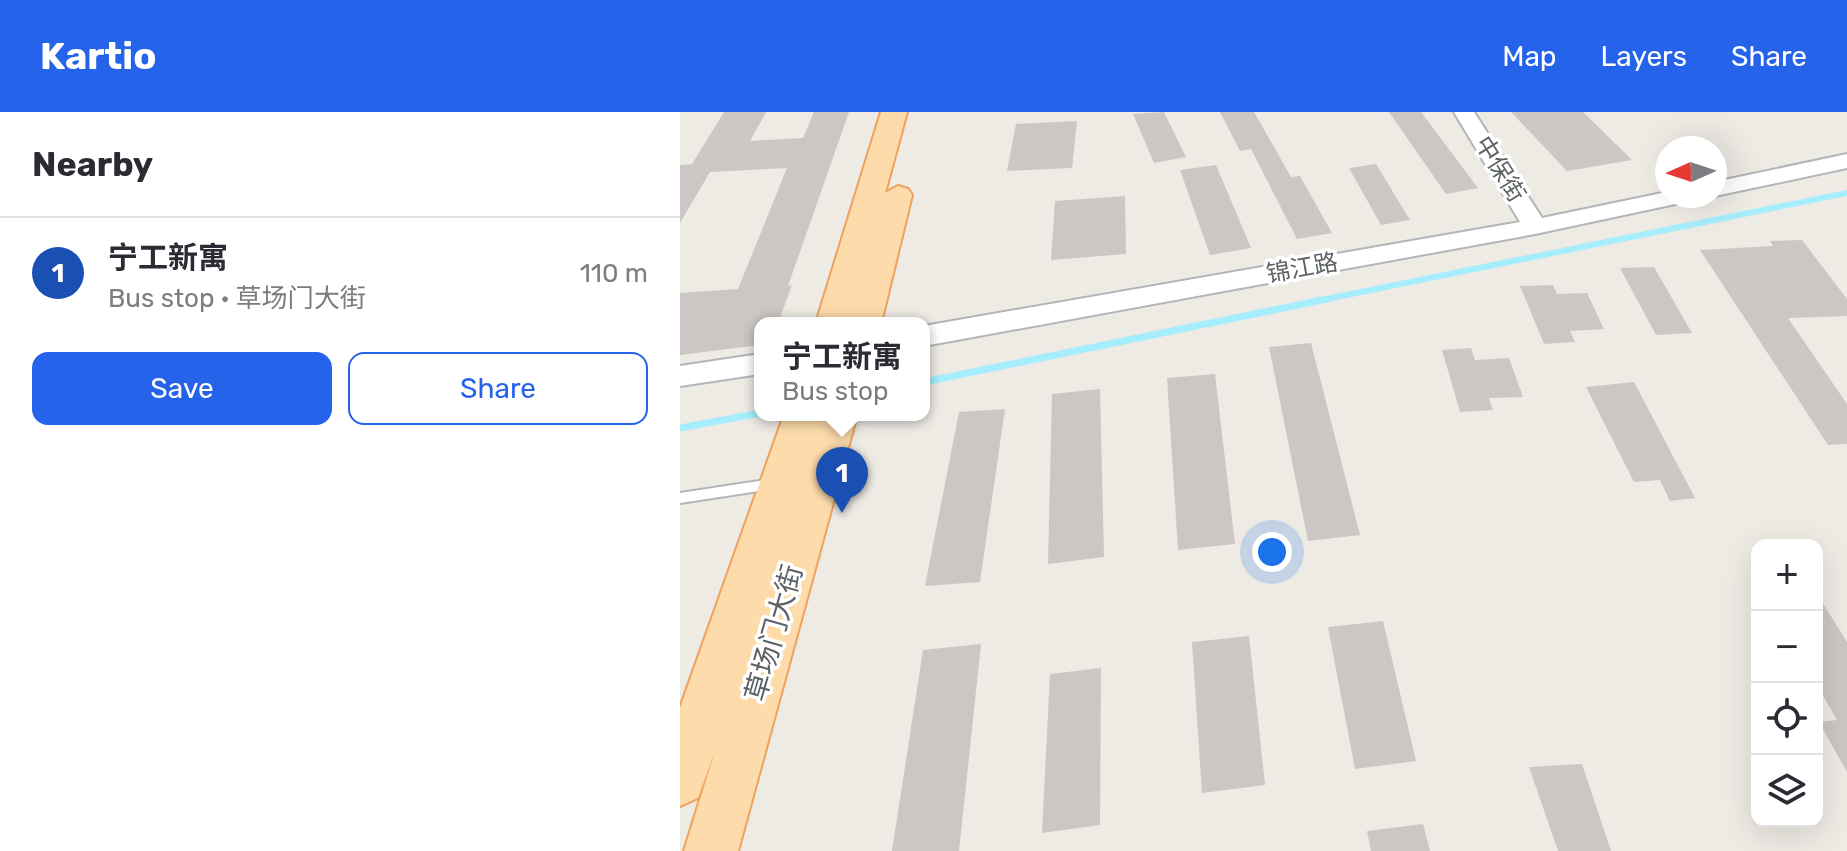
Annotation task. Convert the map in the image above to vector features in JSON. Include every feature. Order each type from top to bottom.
[{"type":"main road","points":[[835,317],[894,112]]},
{"type":"main road","points":[[866,317],[920,112]]},
{"type":"main road","name":"草场门大街","points":[[711,851],[729,685],[779,482],[811,421]]},
{"type":"main road","name":"草场门大街","points":[[680,780],[729,685],[812,421]]},
{"type":"street","name":"中保街","points":[[1464,112],[1535,227]]},
{"type":"street","points":[[1727,186],[1847,161]]},
{"type":"street","name":"锦江路","points":[[930,335],[1535,227],[1655,201]]},
{"type":"street","points":[[680,376],[754,365]]},
{"type":"lane","points":[[680,498],[779,482]]},
{"type":"building","points":[[724,112],[766,112],[750,141],[803,138],[814,112],[849,112],[788,286],[792,285],[780,317],[754,317],[754,346],[680,355],[680,293],[738,289],[787,168],[710,172],[680,223],[680,165],[692,164]]},
{"type":"building","points":[[1164,112],[1186,157],[1154,163],[1133,114]]},
{"type":"building","points":[[1220,112],[1254,112],[1291,177],[1300,176],[1332,233],[1297,239],[1251,149],[1240,151]]},
{"type":"building","points":[[1389,112],[1421,112],[1478,188],[1446,194]]},
{"type":"building","points":[[1511,112],[1583,112],[1632,160],[1567,171]]},
{"type":"building","points":[[1077,121],[1072,168],[1007,171],[1016,124]]},
{"type":"building","points":[[1376,164],[1410,220],[1381,225],[1349,168]]},
{"type":"building","points":[[1216,165],[1251,248],[1210,255],[1180,170]]},
{"type":"building","points":[[1125,196],[1126,254],[1051,260],[1055,201]]},
{"type":"building","points":[[1802,240],[1847,299],[1847,316],[1788,318],[1847,404],[1847,444],[1828,445],[1700,250],[1773,246],[1770,241]]},
{"type":"building","points":[[1654,267],[1692,333],[1656,335],[1620,268]]},
{"type":"building","points":[[1553,285],[1557,294],[1587,293],[1604,329],[1570,331],[1575,342],[1544,344],[1520,286]]},
{"type":"building","points":[[1311,343],[1360,535],[1308,541],[1269,347]]},
{"type":"building","points":[[1471,348],[1475,360],[1509,358],[1523,397],[1489,398],[1493,410],[1460,412],[1442,350]]},
{"type":"building","points":[[1215,374],[1235,544],[1178,550],[1167,378]]},
{"type":"building","points":[[1634,382],[1695,498],[1670,501],[1660,480],[1634,482],[1586,387]]},
{"type":"building","points":[[1100,389],[1104,557],[1048,564],[1052,394]]},
{"type":"building","points":[[1005,409],[980,582],[925,586],[959,412]]},
{"type":"building","points":[[1823,604],[1847,642],[1847,772],[1823,729],[1823,722],[1837,720],[1823,696]]},
{"type":"building","points":[[1383,621],[1416,761],[1355,769],[1328,627]]},
{"type":"building","points":[[1249,636],[1265,785],[1202,793],[1192,642]]},
{"type":"building","points":[[981,644],[959,851],[892,851],[923,650]]},
{"type":"building","points":[[1101,668],[1100,825],[1042,833],[1050,674]]},
{"type":"building","points":[[1582,764],[1611,851],[1558,851],[1529,767]]},
{"type":"building","points":[[1423,824],[1430,851],[1371,851],[1367,831]]},
{"type":"waterway","points":[[1317,301],[1847,193]]},
{"type":"waterway","points":[[930,381],[1327,299]]},
{"type":"waterway","points":[[680,428],[754,414]]},
{"type":"place","name":"宁工新寓","points":[[842,513]]}]
